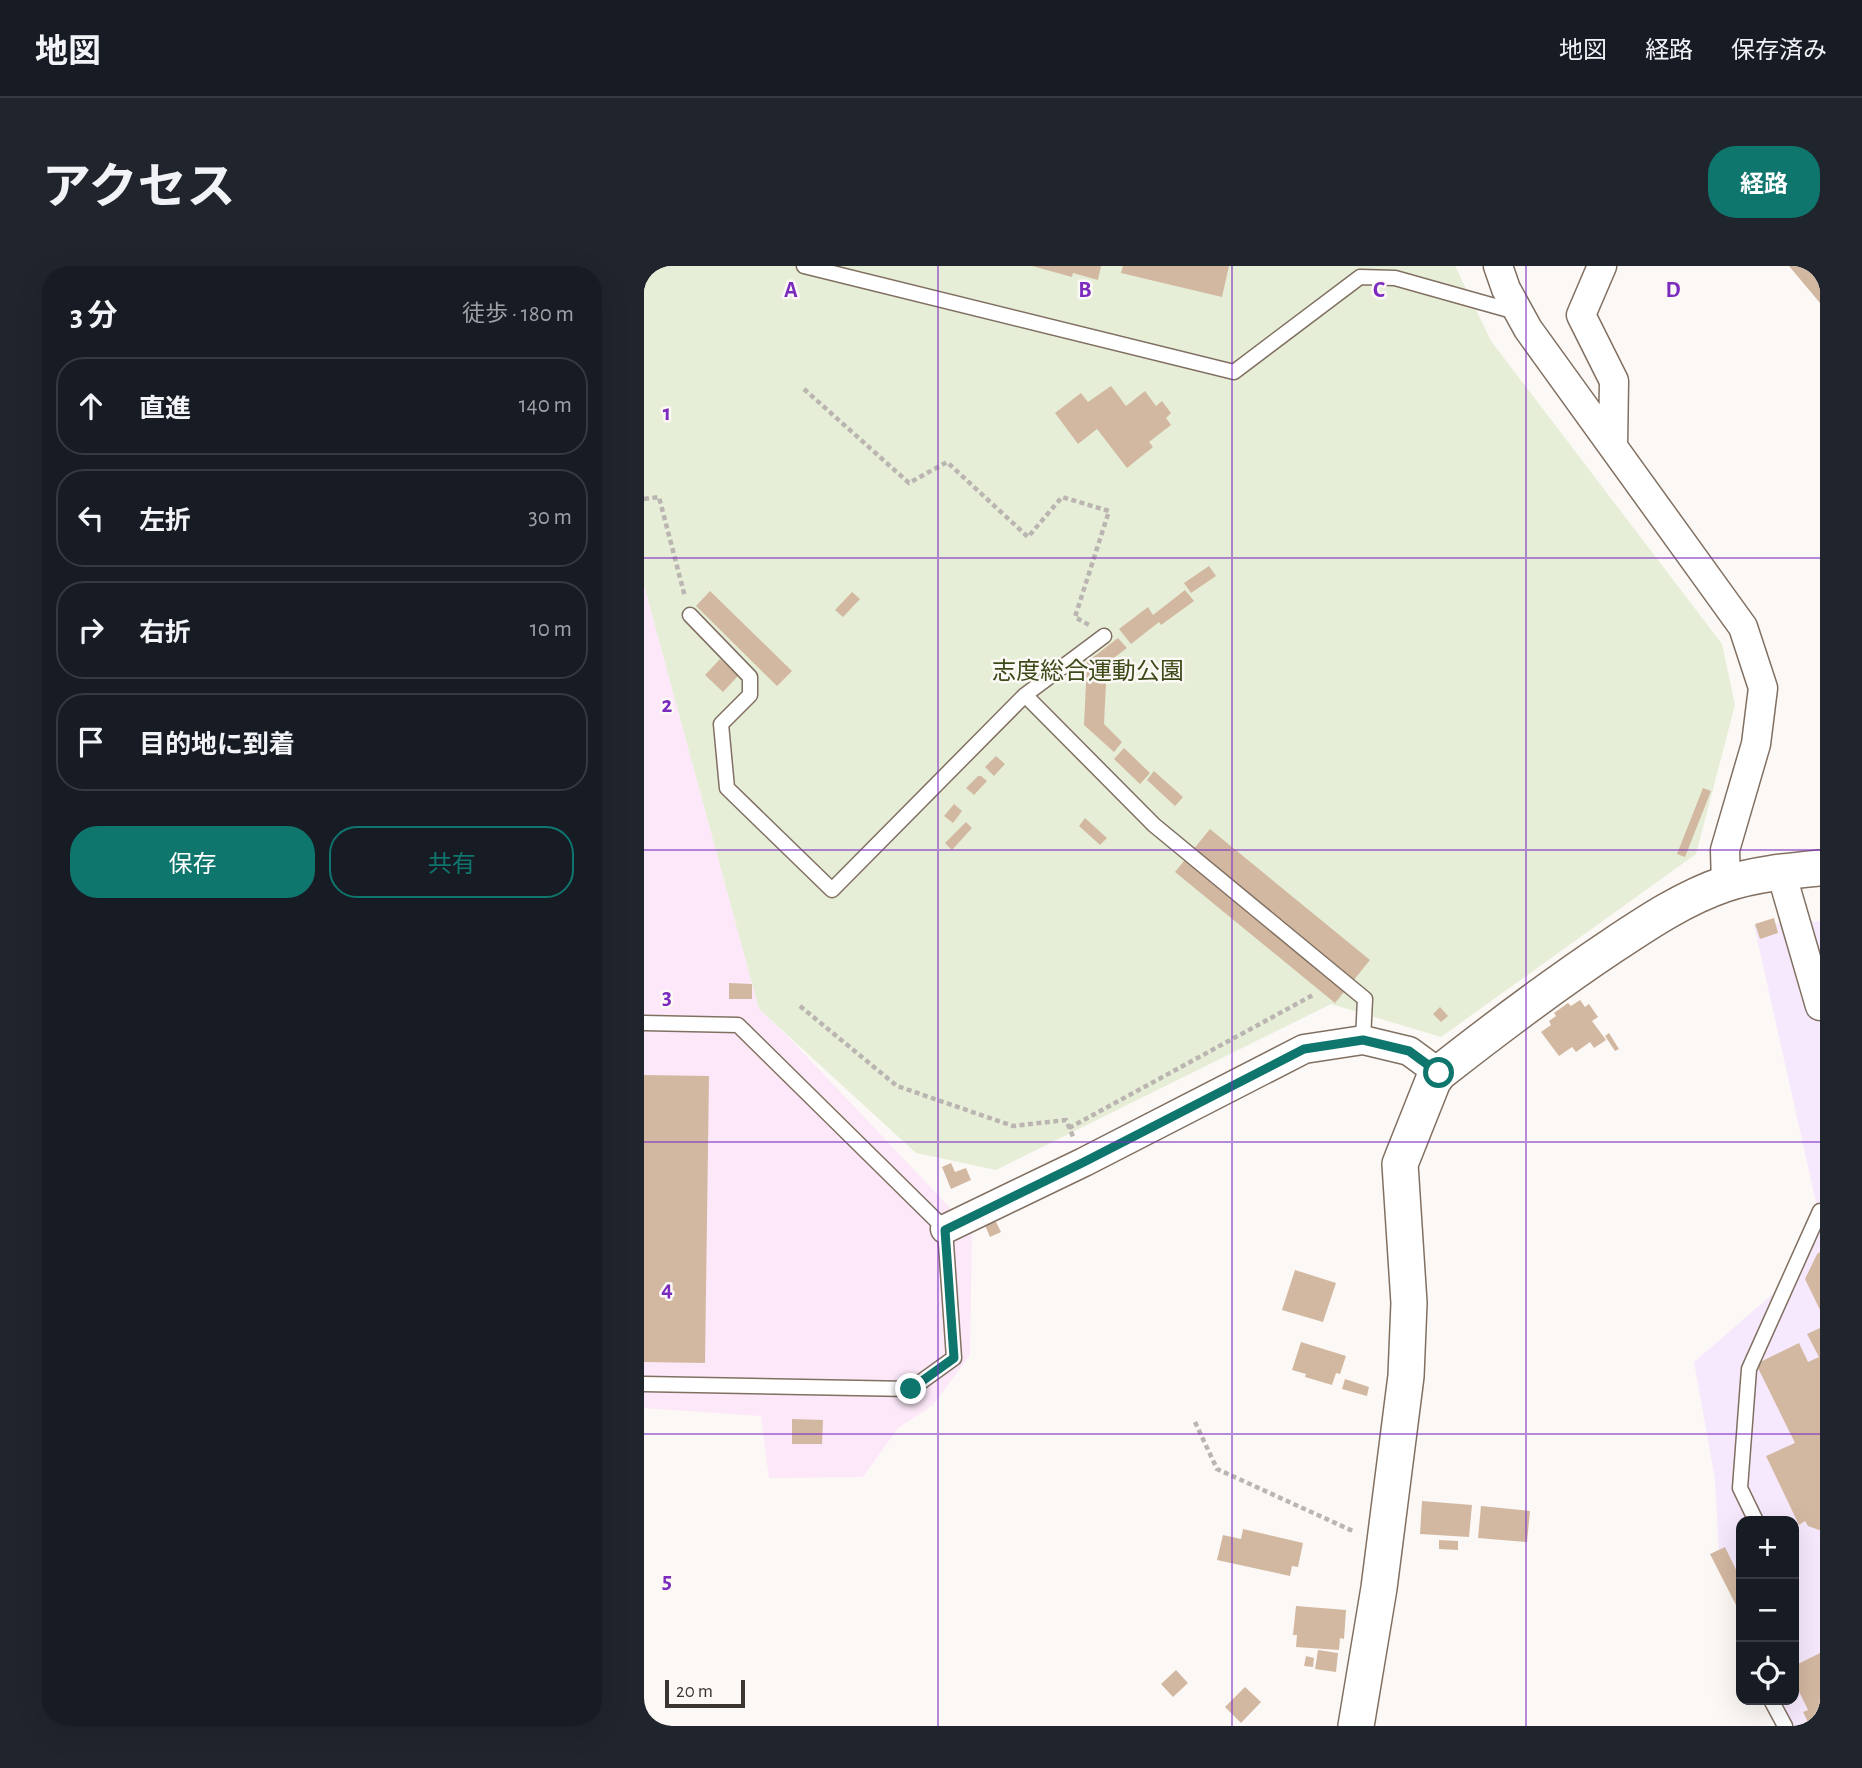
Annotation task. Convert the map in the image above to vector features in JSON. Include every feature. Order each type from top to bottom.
[{"type":"street","points":[[1498,266],[1519,313],[1743,627],[1763,688],[1756,744],[1725,850],[1726,884]]},
{"type":"street","points":[[1602,266],[1581,315],[1615,381],[1613,446]]},
{"type":"street","points":[[1356,1726],[1385,1546],[1406,1376],[1409,1303],[1400,1164],[1433,1081],[1439,1073],[1550,988],[1686,900],[1726,884],[1781,872],[1820,868]]},
{"type":"street","points":[[1781,872],[1820,1006]]},
{"type":"street","points":[[945,1230],[1304,1049],[1363,1040],[1409,1051],[1439,1073]]},
{"type":"lane","points":[[804,266],[1234,372],[1360,277],[1395,278],[1519,313]]},
{"type":"lane","points":[[690,615],[750,677],[750,695],[721,724],[727,788],[832,890],[1025,695],[1104,636]]},
{"type":"lane","points":[[1025,695],[1154,825],[1365,999],[1363,1040]]},
{"type":"lane","points":[[644,1023],[738,1025],[945,1230],[954,1358],[911,1389],[644,1384]]},
{"type":"lane","points":[[1754,1516],[1740,1488],[1749,1369],[1820,1211]]},
{"type":"lane","points":[[1774,1705],[1785,1726]]},
{"type":"path","points":[[804,389],[909,483],[947,462],[1028,537],[1062,497],[1109,511],[1075,617],[1104,636]]},
{"type":"path","points":[[644,499],[659,497],[690,615]]},
{"type":"path","points":[[1069,1128],[1313,995]]},
{"type":"path","points":[[800,1006],[898,1086],[1013,1126],[1066,1120],[1084,1162]]},
{"type":"path","points":[[1195,1422],[1217,1469],[1385,1546]]},
{"type":"shaded area","points":[[644,585],[759,1009],[972,1231],[970,1355],[933,1405],[898,1428],[863,1477],[769,1478],[761,1416],[644,1408]]},
{"type":"shaded area","points":[[1820,921],[1820,1726],[1776,1726],[1775,1705],[1799,1705],[1799,1516],[1736,1516],[1736,1575],[1719,1554],[1715,1479],[1694,1362],[1803,1268],[1818,1211],[1754,925]]},
{"type":"green space","name":"志度総合運動公園","points":[[644,266],[1455,266],[1491,341],[1722,644],[1735,705],[1696,854],[1441,1037],[1331,1004],[996,1170],[916,1153],[759,1009],[644,585]]},
{"type":"building","points":[[1032,266],[1101,266],[1098,280],[1073,273],[1072,277]]},
{"type":"building","points":[[1123,266],[1229,266],[1222,297],[1121,273]]},
{"type":"building","points":[[1789,266],[1820,266],[1820,303]]},
{"type":"building","points":[[1111,386],[1126,406],[1145,391],[1156,406],[1162,401],[1171,413],[1166,418],[1171,425],[1149,442],[1153,447],[1127,468],[1097,429],[1078,444],[1055,413],[1081,393],[1088,402]]},
{"type":"building","points":[[1209,566],[1216,576],[1191,593],[1184,583]]},
{"type":"building","points":[[1185,590],[1194,601],[1161,625],[1159,622],[1131,644],[1119,629],[1148,607],[1153,615]]},
{"type":"building","points":[[710,591],[792,671],[777,686],[696,606]]},
{"type":"building","points":[[852,592],[860,599],[843,617],[835,610]]},
{"type":"building","points":[[1118,638],[1127,648],[1107,663],[1104,724],[1122,742],[1114,752],[1084,725],[1087,662]]},
{"type":"building","points":[[720,659],[738,676],[723,692],[705,675]]},
{"type":"building","points":[[1124,748],[1150,773],[1140,784],[1114,759]]},
{"type":"building","points":[[996,756],[1005,764],[994,776],[985,767]]},
{"type":"building","points":[[1154,771],[1183,797],[1175,806],[1147,780]]},
{"type":"building","points":[[978,776],[987,781],[974,795],[966,788]]},
{"type":"building","points":[[1703,788],[1711,791],[1685,857],[1677,854]]},
{"type":"building","points":[[954,804],[962,811],[953,823],[944,816]]},
{"type":"building","points":[[1085,818],[1107,838],[1100,845],[1079,826]]},
{"type":"building","points":[[966,822],[972,828],[952,850],[945,843]]},
{"type":"building","points":[[1210,829],[1370,960],[1335,1003],[1175,872]]},
{"type":"building","points":[[1774,918],[1778,933],[1760,939],[1755,924]]},
{"type":"building","points":[[729,983],[752,984],[752,999],[729,999]]},
{"type":"building","points":[[1580,1000],[1585,1007],[1589,1004],[1598,1017],[1592,1021],[1606,1040],[1594,1048],[1590,1042],[1576,1052],[1572,1047],[1559,1056],[1541,1032],[1551,1025],[1549,1021],[1556,1016],[1554,1013],[1568,1003],[1571,1006]]},
{"type":"building","points":[[1440,1007],[1448,1016],[1441,1022],[1433,1014]]},
{"type":"building","points":[[1609,1033],[1619,1049],[1615,1051],[1605,1036]]},
{"type":"building","points":[[644,1075],[709,1076],[705,1363],[644,1362]]},
{"type":"building","points":[[951,1163],[955,1172],[966,1168],[971,1180],[951,1189],[942,1167]]},
{"type":"building","points":[[995,1220],[1001,1232],[990,1237],[985,1225]]},
{"type":"building","points":[[1820,1252],[1820,1310],[1805,1279]]},
{"type":"building","points":[[1295,1270],[1336,1283],[1323,1322],[1282,1310]]},
{"type":"building","points":[[1820,1328],[1820,1530],[1808,1526],[1805,1521],[1799,1525],[1799,1516],[1795,1516],[1766,1456],[1795,1443],[1756,1364],[1799,1343],[1808,1362],[1819,1357],[1807,1334]]},
{"type":"building","points":[[1301,1342],[1346,1356],[1340,1374],[1336,1373],[1332,1385],[1292,1370]]},
{"type":"building","points":[[1345,1379],[1369,1387],[1367,1396],[1342,1389]]},
{"type":"building","points":[[792,1419],[823,1420],[822,1444],[792,1444]]},
{"type":"building","points":[[1422,1501],[1472,1505],[1469,1537],[1420,1534]]},
{"type":"building","points":[[1481,1506],[1530,1511],[1527,1542],[1478,1538]]},
{"type":"building","points":[[1243,1529],[1303,1543],[1298,1567],[1292,1566],[1290,1576],[1217,1560],[1223,1535],[1241,1539]]},
{"type":"building","points":[[1439,1540],[1458,1541],[1458,1550],[1439,1549]]},
{"type":"building","points":[[1725,1547],[1736,1570],[1736,1605],[1710,1554]]},
{"type":"building","points":[[1296,1606],[1346,1610],[1344,1639],[1340,1638],[1339,1650],[1296,1647],[1297,1635],[1293,1635]]},
{"type":"building","points":[[1318,1650],[1338,1653],[1336,1672],[1315,1669]]},
{"type":"building","points":[[1820,1653],[1820,1726],[1810,1726],[1803,1712],[1808,1710],[1799,1691],[1799,1664]]},
{"type":"building","points":[[1306,1656],[1314,1658],[1313,1667],[1304,1666]]},
{"type":"building","points":[[1176,1670],[1188,1683],[1173,1697],[1161,1684]]},
{"type":"building","points":[[1245,1687],[1261,1702],[1241,1723],[1225,1707]]},
{"type":"route","points":[[911,1389],[954,1358],[945,1230],[1304,1049],[1363,1040],[1409,1051],[1439,1073]]}]
